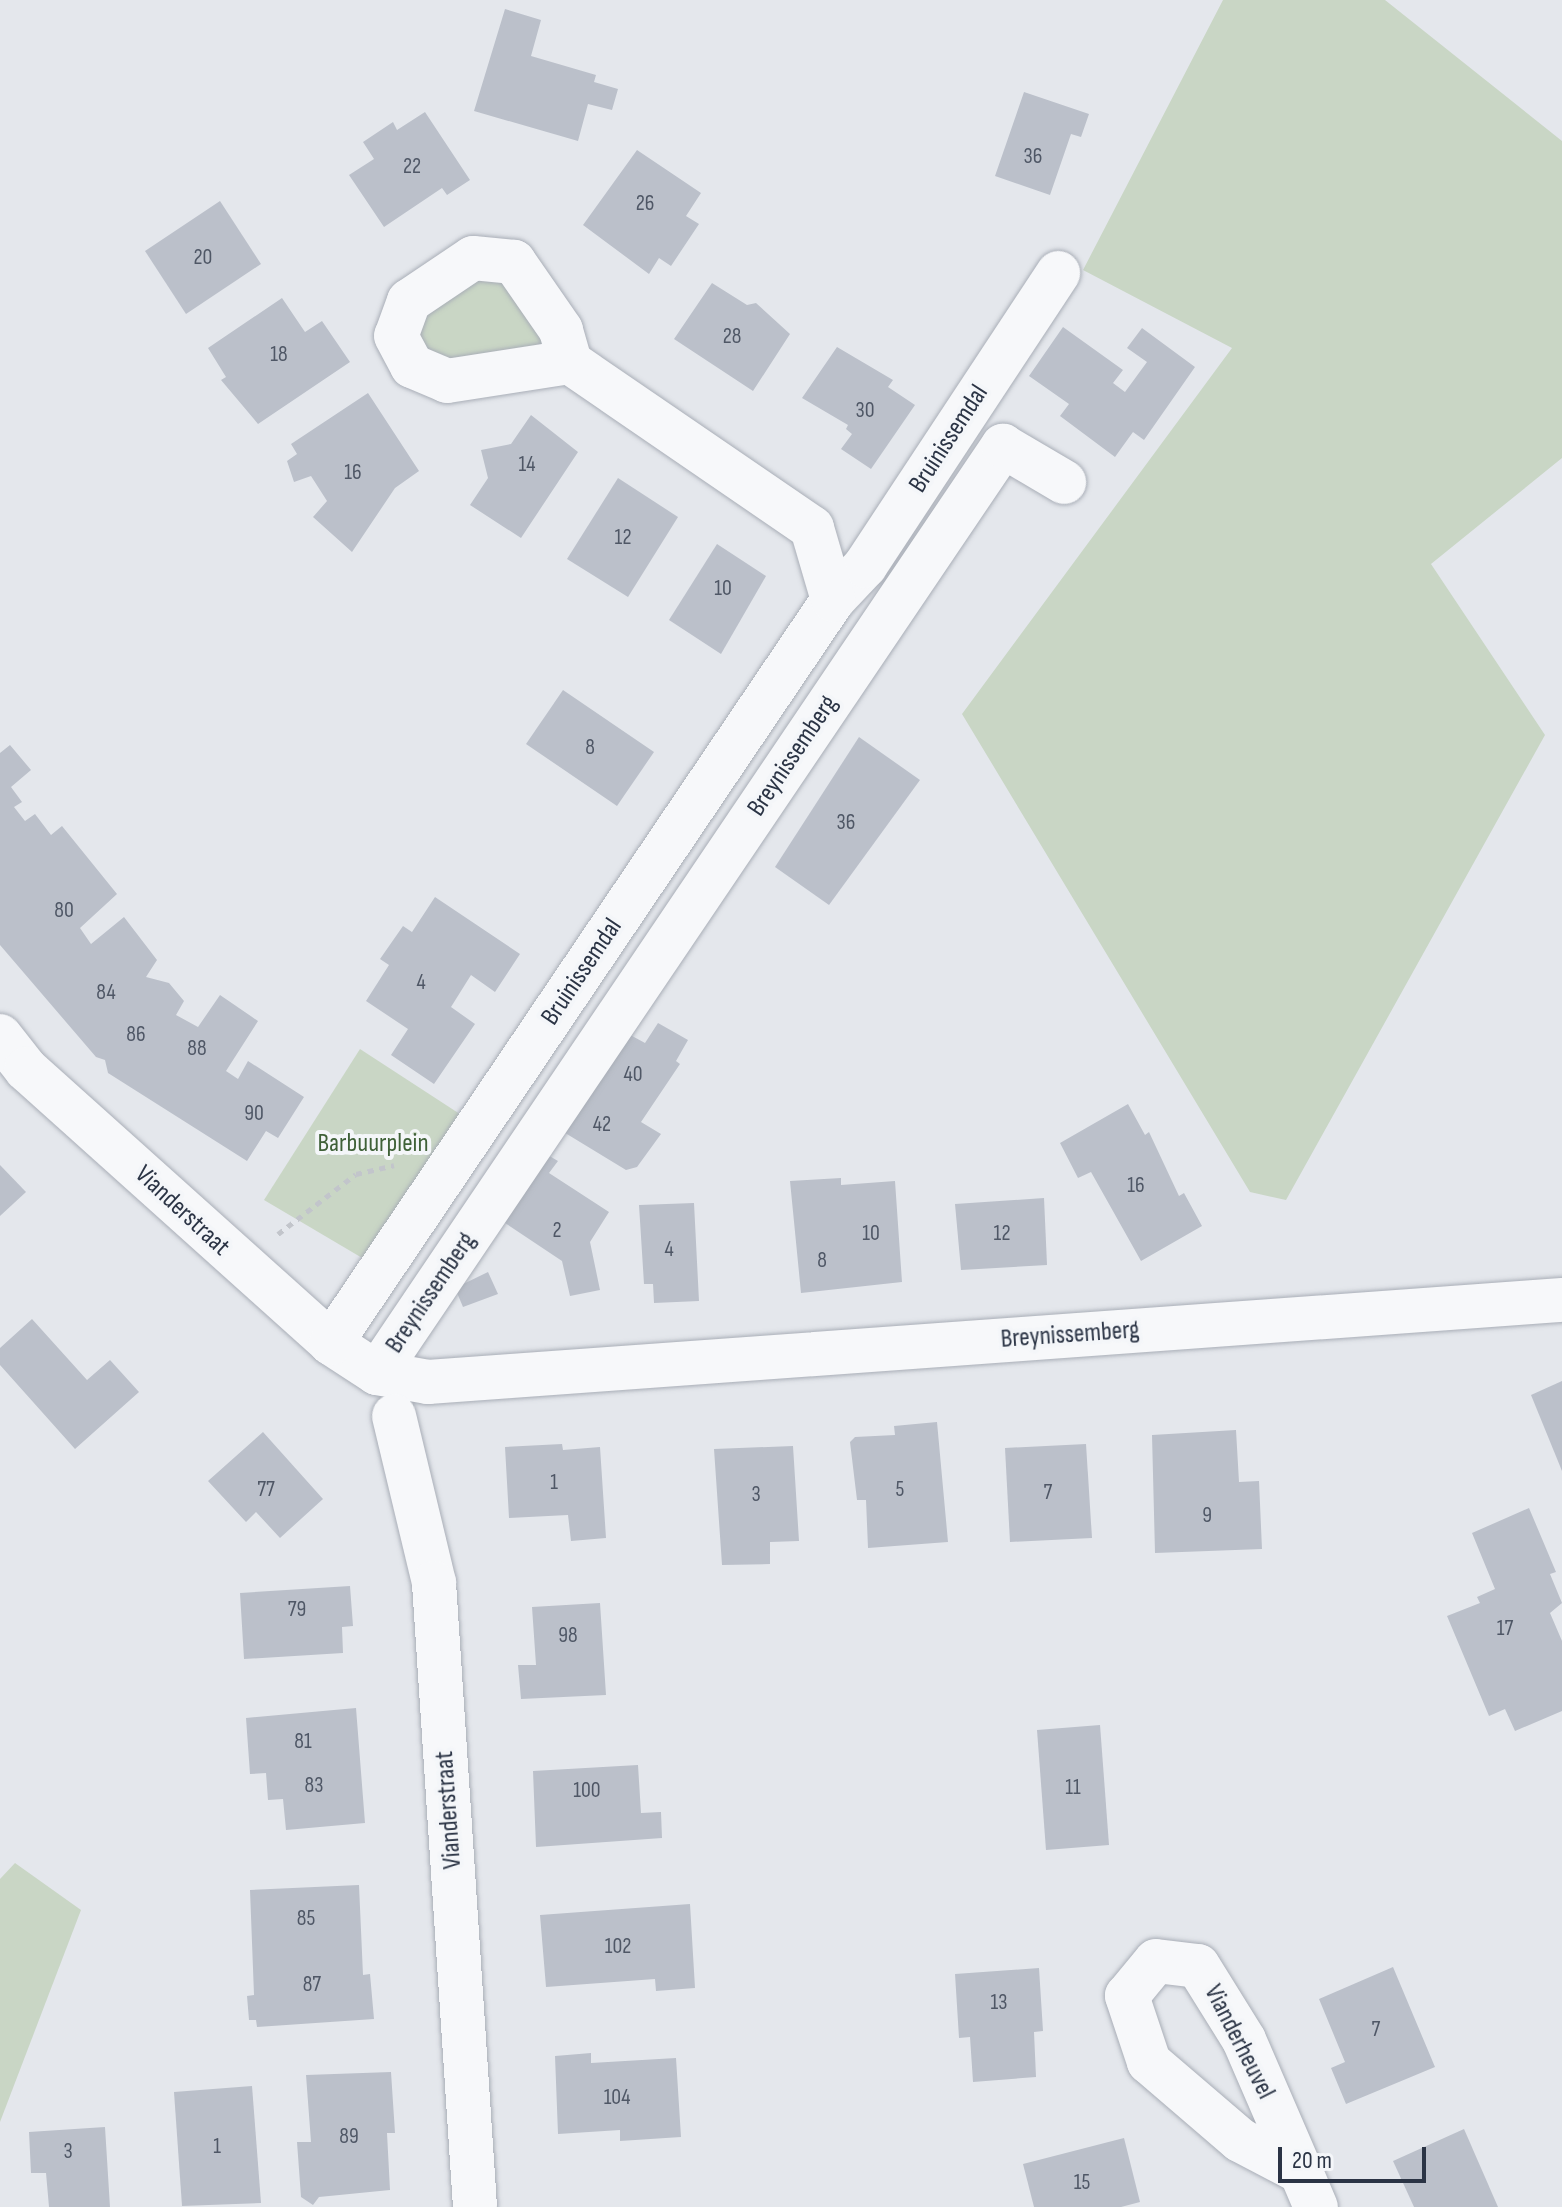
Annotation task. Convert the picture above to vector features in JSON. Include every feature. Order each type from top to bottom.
[{"type":"street","name":"Bruinissemdal","points":[[331,1343],[833,600],[865,566],[1058,273]]},
{"type":"street","points":[[570,362],[812,528],[833,600]]},
{"type":"street","name":"Breynissemberg","points":[[1064,482],[1003,446],[377,1373],[428,1382],[1562,1300]]},
{"type":"street","name":"Vianderstraat","points":[[0,1036],[26,1069],[238,1263],[331,1343],[377,1373]]},
{"type":"street","name":"Vianderstraat","points":[[394,1416],[434,1583],[475,2207]]},
{"type":"street","name":"Vianderheuvel","points":[[1156,1961],[1198,1966],[1244,2040],[1308,2190],[1240,2140],[1149,2062],[1127,1996],[1156,1961]]},
{"type":"path","points":[[238,1263],[356,1174],[433,1155],[452,1164]]},
{"type":"green space","points":[[1223,0],[1385,0],[1562,141],[1562,458],[1431,564],[1545,735],[1286,1200],[1250,1192],[962,714],[1232,348],[1083,270]]},
{"type":"green space","points":[[514,262],[570,362],[412,366],[409,301]]},
{"type":"green space","name":"Barbuurplein","points":[[360,1049],[466,1118],[369,1262],[264,1200]]},
{"type":"green space","points":[[15,1863],[81,1910],[0,2122],[0,1879]]},
{"type":"building","points":[[505,9],[541,20],[531,56],[596,75],[594,82],[618,89],[612,110],[588,104],[578,141],[474,111]]},
{"type":"building","points":[[1024,92],[1089,114],[1081,137],[1071,134],[1050,195],[995,176]]},
{"type":"building","points":[[425,112],[470,180],[447,195],[442,188],[384,227],[349,175],[374,159],[363,142],[393,122],[397,130]]},
{"type":"building","points":[[637,150],[701,193],[686,216],[699,224],[671,266],[659,258],[649,274],[583,225]]},
{"type":"building","points":[[220,201],[261,264],[186,314],[145,251]]},
{"type":"building","points":[[712,283],[747,305],[756,303],[790,334],[753,391],[674,339]]},
{"type":"building","points":[[282,298],[305,332],[322,321],[350,362],[258,424],[221,380],[226,377],[208,348]]},
{"type":"building","points":[[1063,327],[1123,370],[1113,383],[1125,392],[1147,362],[1127,348],[1142,328],[1195,367],[1144,440],[1133,432],[1115,457],[1060,416],[1069,404],[1029,376]]},
{"type":"building","points":[[837,347],[893,380],[888,387],[915,405],[871,469],[841,449],[852,434],[846,429],[848,425],[802,398]]},
{"type":"building","points":[[368,393],[419,471],[395,488],[352,552],[313,517],[327,501],[311,476],[294,482],[287,461],[297,454],[291,444]]},
{"type":"building","points":[[531,415],[578,452],[521,538],[470,505],[488,478],[481,450],[511,444]]},
{"type":"building","points":[[618,478],[678,517],[628,597],[567,559]]},
{"type":"building","points":[[717,544],[766,576],[721,654],[669,620]]},
{"type":"building","points":[[563,690],[654,752],[617,806],[526,744]]},
{"type":"building","points":[[859,737],[920,780],[829,905],[775,867]]},
{"type":"building","points":[[10,745],[31,770],[11,787],[22,802],[14,807],[25,821],[35,814],[51,835],[62,826],[117,894],[80,928],[91,944],[124,917],[157,960],[146,977],[169,983],[184,1001],[176,1015],[198,1027],[220,995],[258,1021],[226,1071],[238,1079],[248,1061],[304,1097],[278,1138],[266,1131],[247,1161],[108,1073],[105,1060],[96,1057],[0,945],[0,753]]},
{"type":"building","points":[[435,897],[520,954],[495,992],[471,975],[451,1007],[475,1024],[434,1084],[391,1055],[408,1029],[366,1001],[389,965],[380,959],[403,926],[412,932]]},
{"type":"building","points":[[658,1023],[688,1040],[676,1061],[680,1064],[641,1122],[661,1134],[637,1167],[626,1170],[557,1128],[623,1031],[645,1043]]},
{"type":"building","points":[[1128,1104],[1145,1135],[1149,1132],[1179,1196],[1184,1193],[1202,1226],[1141,1261],[1091,1172],[1078,1178],[1060,1143]]},
{"type":"building","points":[[546,1154],[558,1161],[549,1173],[609,1212],[590,1242],[600,1290],[570,1296],[562,1261],[499,1219]]},
{"type":"building","points":[[0,1165],[26,1192],[0,1216]]},
{"type":"building","points":[[841,1178],[841,1185],[895,1181],[902,1282],[801,1293],[790,1181]]},
{"type":"building","points":[[1044,1198],[1047,1265],[961,1270],[955,1204]]},
{"type":"building","points":[[694,1203],[699,1301],[654,1303],[653,1284],[644,1284],[639,1205]]},
{"type":"building","points":[[488,1272],[498,1294],[463,1307],[455,1288]]},
{"type":"building","points":[[32,1319],[87,1380],[110,1360],[139,1392],[75,1449],[0,1365],[0,1348]]},
{"type":"building","points":[[1562,1381],[1562,1471],[1531,1395]]},
{"type":"building","points":[[937,1422],[948,1542],[868,1548],[866,1500],[857,1500],[850,1442],[855,1437],[895,1435],[894,1426]]},
{"type":"building","points":[[1236,1430],[1239,1482],[1259,1481],[1262,1549],[1155,1553],[1152,1435]]},
{"type":"building","points":[[263,1432],[323,1499],[280,1538],[256,1512],[246,1522],[208,1481]]},
{"type":"building","points":[[562,1444],[563,1450],[600,1447],[606,1538],[571,1541],[568,1515],[509,1518],[505,1447]]},
{"type":"building","points":[[1086,1444],[1092,1538],[1010,1542],[1005,1448]]},
{"type":"building","points":[[793,1446],[799,1541],[770,1542],[770,1564],[722,1565],[714,1449]]},
{"type":"building","points":[[1529,1508],[1556,1572],[1550,1574],[1562,1603],[1550,1613],[1562,1641],[1562,1711],[1515,1731],[1505,1709],[1489,1716],[1447,1616],[1480,1603],[1477,1597],[1495,1589],[1472,1533]]},
{"type":"building","points":[[350,1586],[353,1626],[342,1627],[343,1653],[244,1659],[240,1593]]},
{"type":"building","points":[[600,1603],[606,1695],[521,1699],[518,1665],[536,1665],[532,1607]]},
{"type":"building","points":[[356,1708],[365,1823],[286,1830],[283,1799],[268,1800],[266,1773],[250,1774],[246,1718]]},
{"type":"building","points":[[1100,1725],[1109,1845],[1046,1850],[1037,1730]]},
{"type":"building","points":[[638,1765],[641,1813],[661,1812],[662,1838],[536,1847],[533,1771]]},
{"type":"building","points":[[359,1885],[363,1975],[370,1974],[374,2019],[257,2027],[256,2020],[249,2020],[247,1996],[254,1995],[250,1890]]},
{"type":"building","points":[[690,1904],[695,1988],[656,1991],[655,1979],[546,1987],[540,1915]]},
{"type":"building","points":[[1393,1967],[1435,2067],[1346,2104],[1331,2068],[1345,2062],[1319,1999]]},
{"type":"building","points":[[1039,1968],[1043,2031],[1034,2032],[1036,2077],[973,2082],[970,2037],[959,2038],[955,1974]]},
{"type":"building","points":[[591,2053],[591,2063],[676,2058],[681,2137],[620,2141],[620,2130],[558,2134],[555,2056]]},
{"type":"building","points":[[391,2072],[395,2133],[387,2133],[390,2190],[319,2197],[313,2205],[301,2197],[297,2142],[311,2142],[306,2075]]},
{"type":"building","points":[[252,2086],[261,2203],[182,2206],[174,2092]]},
{"type":"building","points":[[105,2127],[110,2207],[49,2207],[46,2173],[31,2173],[29,2132]]},
{"type":"building","points":[[1464,2129],[1498,2207],[1414,2207],[1393,2161]]},
{"type":"building","points":[[1124,2138],[1140,2202],[1121,2207],[1034,2207],[1023,2164]]}]
